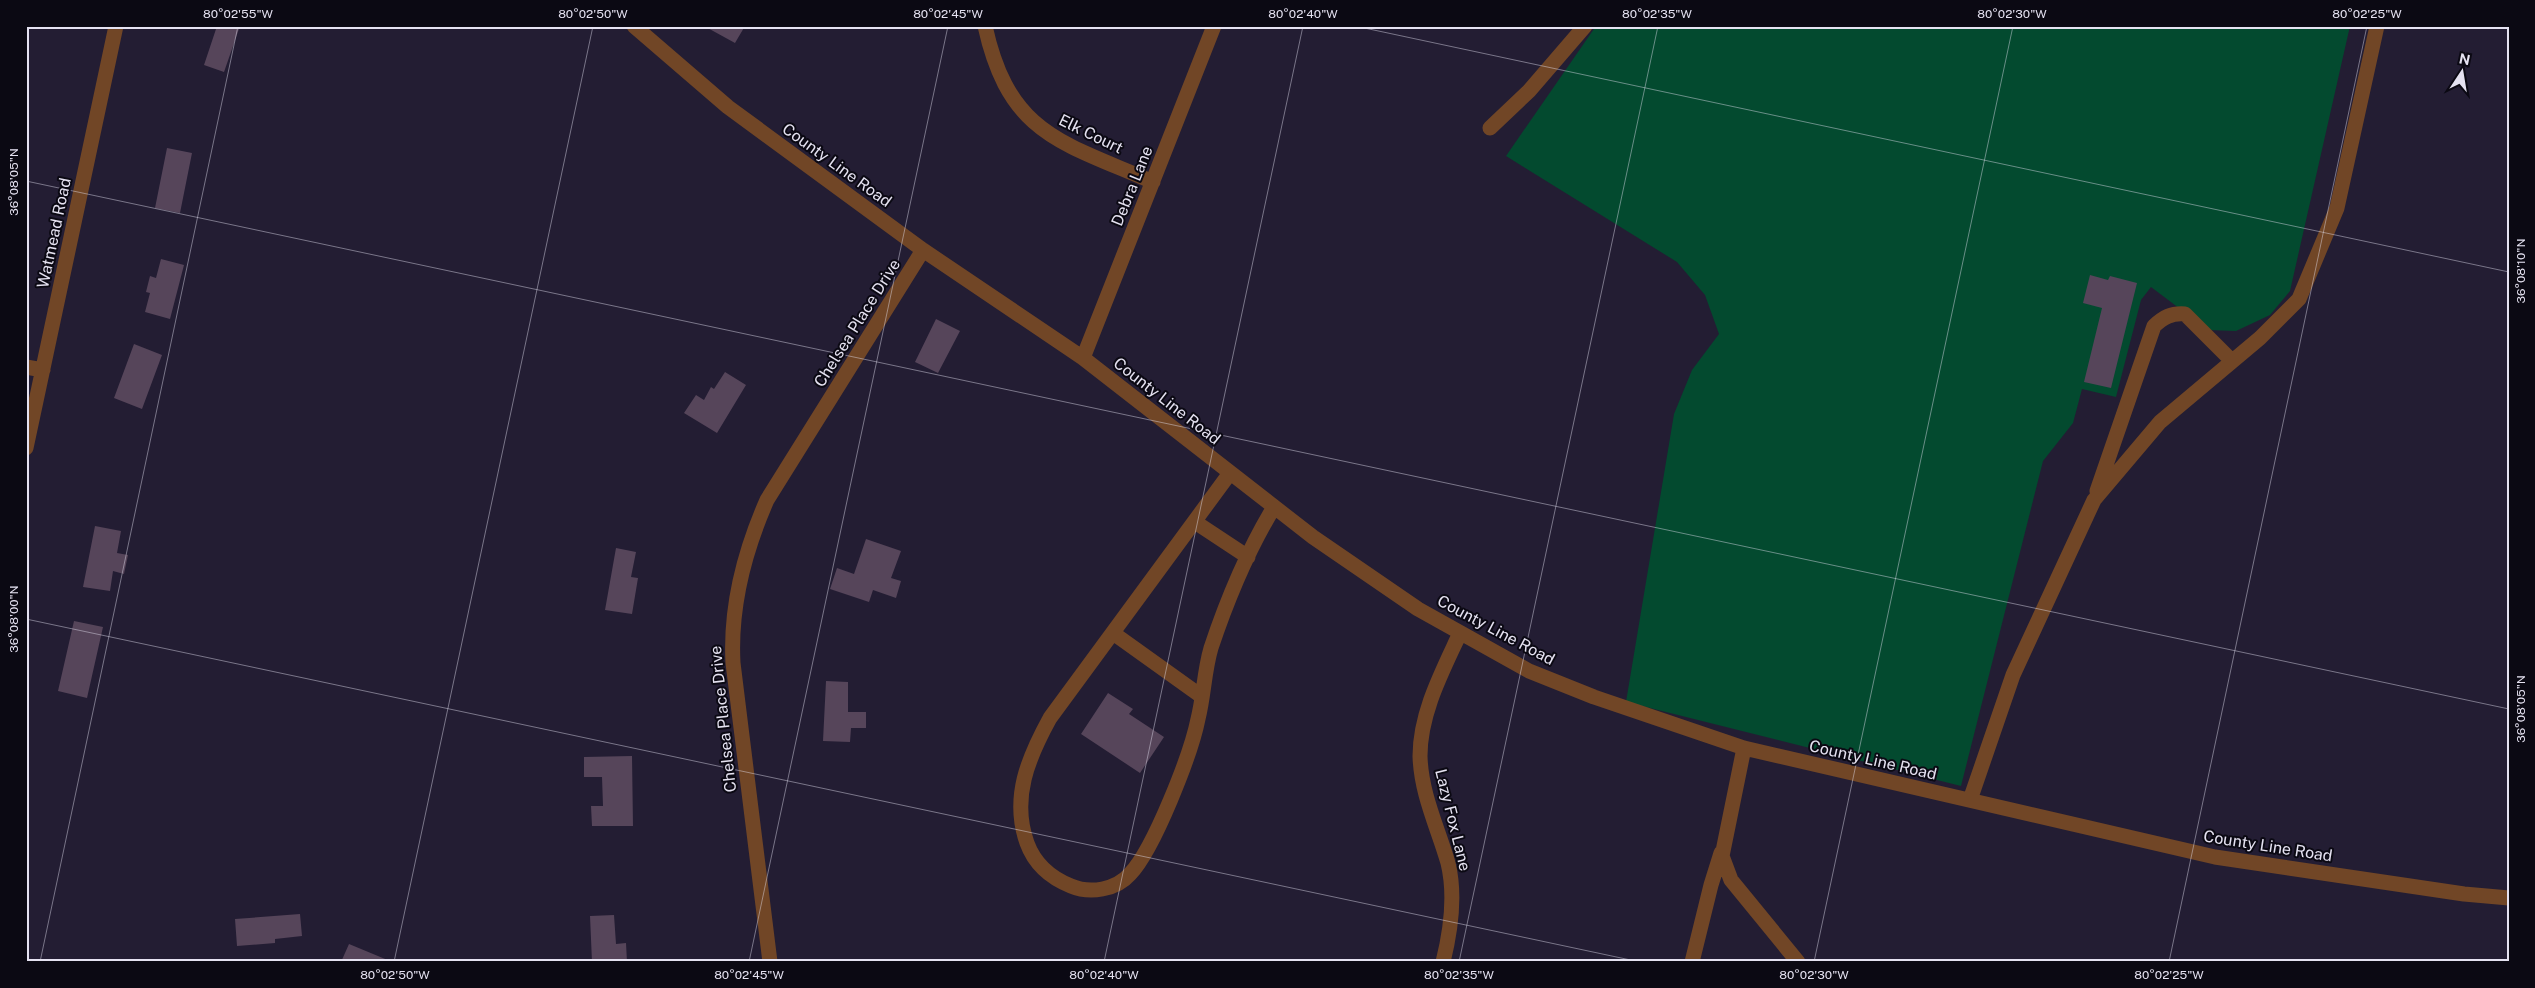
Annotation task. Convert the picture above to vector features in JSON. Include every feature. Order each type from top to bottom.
[{"type":"street","name":"Watmead Road","points":[[26,448],[116,26]]},
{"type":"street","name":"County Line Road","points":[[634,26],[728,107],[923,250],[1083,358],[1313,537],[1418,608],[1460,634],[1529,671],[1594,698],[1744,748],[2215,857],[2455,893],[2509,898]]},
{"type":"street","name":"Elk Court","points":[[985,26],[994,60],[1006,89],[1030,120],[1055,138],[1153,182]]},
{"type":"street","name":"Debra Lane","points":[[1083,358],[1214,26]]},
{"type":"street","points":[[1490,128],[1529,91],[1585,26]]},
{"type":"street","points":[[2094,500],[2160,422],[2260,338],[2300,299],[2336,208],[2378,26]]},
{"type":"street","name":"Chelsea Place Drive","points":[[770,962],[733,663],[732,642],[742,576],[751,538],[767,500],[923,250]]},
{"type":"street","points":[[1970,800],[2013,675],[2094,500],[2154,326],[2169,315],[2185,314],[2232,361]]},
{"type":"street","points":[[26,367],[43,370]]},
{"type":"street","points":[[1230,473],[1050,718],[1033,749],[1022,788],[1021,826],[1030,852],[1052,878],[1080,890],[1108,889],[1130,875],[1143,855],[1177,783],[1199,718],[1201,696],[1211,649],[1248,557],[1274,507]]},
{"type":"street","points":[[1195,522],[1248,557]]},
{"type":"street","points":[[1113,633],[1201,696]]},
{"type":"street","name":"Lazy Fox Lane","points":[[1443,962],[1450,936],[1453,905],[1448,866],[1424,790],[1420,756],[1425,716],[1440,675],[1460,634]]},
{"type":"street","points":[[1692,962],[1715,868],[1721,853],[1744,748]]},
{"type":"street","points":[[1721,853],[1731,880],[1798,962]]},
{"type":"green space","points":[[1596,26],[2350,26],[2290,291],[2270,315],[2236,331],[2208,330],[2151,287],[2141,300],[2116,397],[2082,389],[2073,423],[2043,461],[1961,786],[1626,702],[1674,414],[1692,370],[1719,334],[1705,295],[1677,262],[1506,156]]},
{"type":"building","points":[[217,26],[240,26],[224,72],[204,65]]},
{"type":"building","points":[[704,26],[745,26],[735,43]]},
{"type":"building","points":[[167,148],[192,153],[180,213],[155,208]]},
{"type":"building","points":[[161,259],[184,265],[170,319],[145,312],[150,293],[146,292],[150,276],[156,278]]},
{"type":"building","points":[[2090,275],[2108,280],[2110,276],[2137,283],[2111,388],[2084,382],[2102,308],[2083,303]]},
{"type":"building","points":[[936,319],[960,331],[938,373],[915,362]]},
{"type":"building","points":[[134,344],[162,355],[142,409],[114,398]]},
{"type":"building","points":[[725,372],[746,385],[717,433],[684,413],[696,395],[704,400],[711,387],[714,389]]},
{"type":"building","points":[[95,526],[121,531],[117,553],[128,555],[124,574],[113,571],[110,591],[83,587]]},
{"type":"building","points":[[866,539],[901,551],[891,578],[901,581],[896,598],[873,590],[869,602],[830,589],[837,568],[854,574]]},
{"type":"building","points":[[616,548],[636,552],[631,577],[638,578],[632,614],[605,610]]},
{"type":"building","points":[[74,621],[103,627],[87,698],[58,691]]},
{"type":"building","points":[[826,681],[848,682],[848,712],[866,712],[866,728],[851,728],[850,742],[823,741]]},
{"type":"building","points":[[1108,693],[1133,709],[1129,714],[1164,737],[1140,773],[1081,734]]},
{"type":"building","points":[[632,756],[633,826],[592,826],[591,806],[603,806],[602,777],[584,777],[584,757]]},
{"type":"building","points":[[300,914],[302,936],[275,939],[275,943],[237,946],[235,919]]},
{"type":"building","points":[[614,915],[616,944],[626,943],[627,962],[592,962],[590,916]]},
{"type":"building","points":[[349,944],[390,961],[390,962],[341,962]]}]
